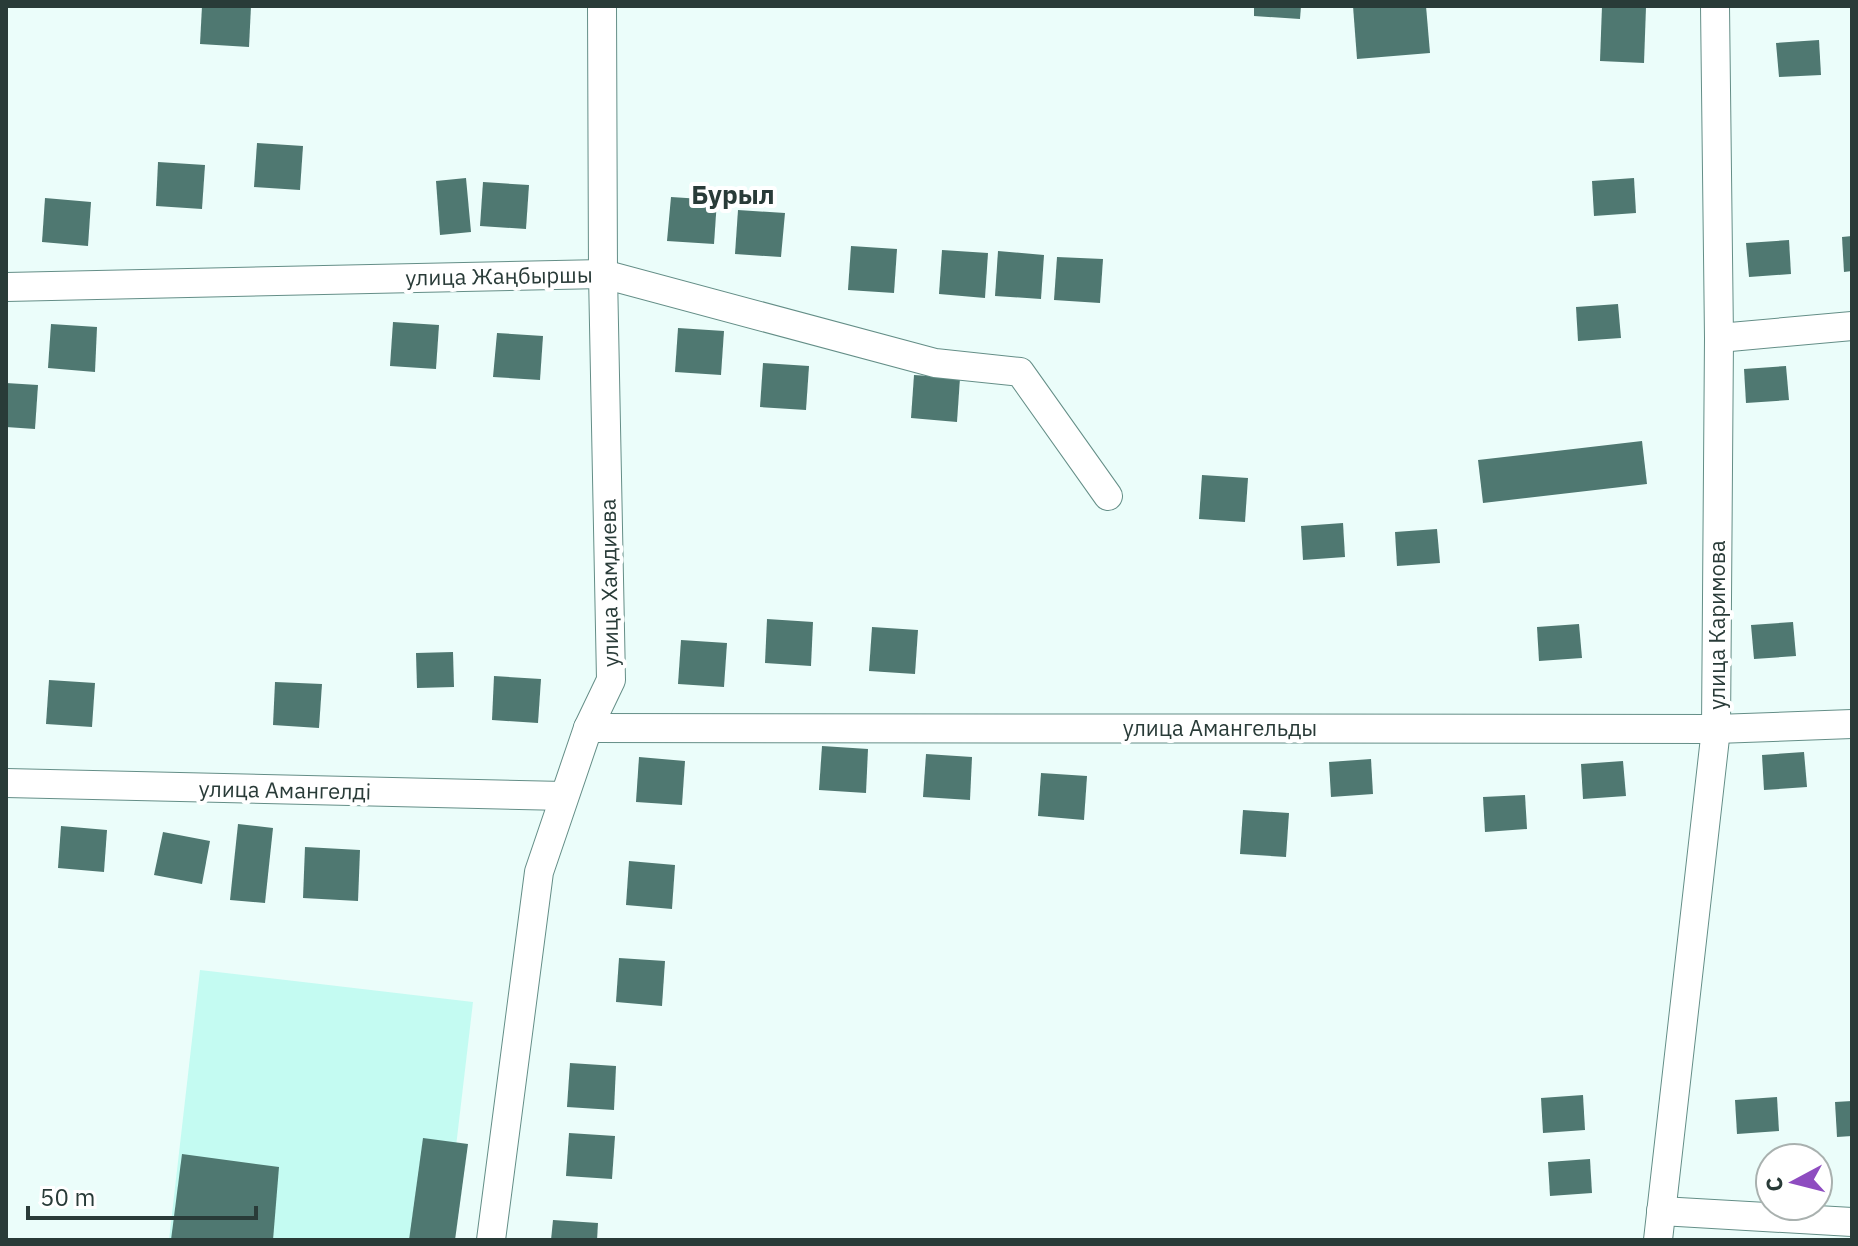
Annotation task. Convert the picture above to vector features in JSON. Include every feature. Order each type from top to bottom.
[{"type":"street","name":"улица Хамдиева","points":[[491,1240],[539,872],[588,728],[611,680],[603,274],[602,6]]},
{"type":"street","name":"улица Каримова","points":[[1658,1240],[1716,729],[1719,338],[1715,6]]},
{"type":"street","name":"улица Жаңбыршы","points":[[6,287],[603,274],[935,363],[1020,372],[1108,496]]},
{"type":"street","points":[[1719,338],[1852,326]]},
{"type":"street","name":"улица Амангельды","points":[[588,728],[1716,729],[1852,724]]},
{"type":"street","name":"улица Амангелді","points":[[6,783],[564,796]]},
{"type":"street","points":[[1661,1211],[1852,1222]]},
{"type":"shaded area","points":[[200,970],[473,1002],[445,1240],[169,1240]]},
{"type":"building","points":[[202,6],[251,6],[249,47],[200,44]]},
{"type":"building","points":[[1254,6],[1301,6],[1300,19],[1254,16]]},
{"type":"building","points":[[1353,6],[1426,6],[1430,53],[1357,59]]},
{"type":"building","points":[[1602,6],[1646,7],[1644,63],[1600,61]]},
{"type":"building","points":[[1819,40],[1821,75],[1779,77],[1776,43]]},
{"type":"building","points":[[257,143],[303,146],[300,190],[254,187]]},
{"type":"building","points":[[158,162],[205,165],[202,209],[156,206]]},
{"type":"building","points":[[466,178],[471,232],[440,235],[436,181]]},
{"type":"building","points":[[1634,178],[1636,213],[1594,216],[1592,181]]},
{"type":"building","points":[[483,182],[529,185],[526,229],[480,226]]},
{"type":"building","points":[[671,197],[717,200],[714,244],[667,241]]},
{"type":"building","points":[[45,198],[91,202],[88,246],[42,242]]},
{"type":"building","points":[[738,210],[785,213],[781,257],[735,254]]},
{"type":"building","points":[[1852,236],[1852,271],[1844,272],[1842,237]]},
{"type":"building","points":[[1789,240],[1791,274],[1749,277],[1746,243]]},
{"type":"building","points":[[851,246],[897,249],[894,293],[848,290]]},
{"type":"building","points":[[942,250],[988,253],[985,298],[939,294]]},
{"type":"building","points":[[998,251],[1044,255],[1041,299],[995,296]]},
{"type":"building","points":[[1057,257],[1103,259],[1100,303],[1054,300]]},
{"type":"building","points":[[1618,304],[1621,338],[1578,341],[1576,307]]},
{"type":"building","points":[[393,322],[439,325],[436,369],[390,366]]},
{"type":"building","points":[[51,324],[97,327],[95,372],[48,368]]},
{"type":"building","points":[[678,328],[724,331],[721,375],[675,372]]},
{"type":"building","points":[[497,333],[543,336],[540,380],[493,377]]},
{"type":"building","points":[[763,363],[809,366],[806,410],[760,407]]},
{"type":"building","points":[[1786,366],[1789,400],[1746,403],[1744,369]]},
{"type":"building","points":[[914,375],[960,378],[957,422],[911,418]]},
{"type":"building","points":[[6,383],[38,385],[35,429],[6,427]]},
{"type":"building","points":[[1642,441],[1647,484],[1483,503],[1478,460]]},
{"type":"building","points":[[1202,475],[1248,478],[1245,522],[1199,519]]},
{"type":"building","points":[[1343,523],[1345,557],[1303,560],[1301,526]]},
{"type":"building","points":[[1437,529],[1440,563],[1397,566],[1395,532]]},
{"type":"building","points":[[767,619],[813,622],[811,666],[765,663]]},
{"type":"building","points":[[1793,622],[1796,656],[1754,659],[1751,625]]},
{"type":"building","points":[[1579,624],[1582,658],[1539,661],[1537,627]]},
{"type":"building","points":[[872,627],[918,630],[915,674],[869,671]]},
{"type":"building","points":[[681,640],[727,643],[724,687],[678,684]]},
{"type":"building","points":[[453,652],[454,687],[417,688],[416,653]]},
{"type":"building","points":[[494,676],[541,679],[538,723],[492,720]]},
{"type":"building","points":[[49,680],[95,683],[92,727],[46,724]]},
{"type":"building","points":[[275,682],[322,684],[319,728],[273,725]]},
{"type":"building","points":[[822,746],[868,749],[866,793],[819,790]]},
{"type":"building","points":[[1804,752],[1807,787],[1764,790],[1762,755]]},
{"type":"building","points":[[926,754],[972,757],[970,800],[923,797]]},
{"type":"building","points":[[639,757],[685,761],[682,805],[636,802]]},
{"type":"building","points":[[1371,759],[1373,794],[1331,797],[1329,762]]},
{"type":"building","points":[[1623,761],[1626,796],[1583,799],[1581,764]]},
{"type":"building","points":[[1041,773],[1087,776],[1084,820],[1038,816]]},
{"type":"building","points":[[1525,795],[1527,829],[1485,832],[1483,797]]},
{"type":"building","points":[[1243,810],[1289,813],[1286,857],[1240,854]]},
{"type":"building","points":[[238,824],[273,828],[265,903],[230,900]]},
{"type":"building","points":[[61,826],[107,830],[104,872],[58,868]]},
{"type":"building","points":[[163,832],[210,841],[202,884],[154,875]]},
{"type":"building","points":[[305,847],[360,850],[358,901],[303,898]]},
{"type":"building","points":[[629,861],[675,865],[672,909],[626,905]]},
{"type":"building","points":[[619,958],[665,961],[662,1006],[616,1002]]},
{"type":"building","points":[[570,1063],[616,1066],[614,1110],[567,1107]]},
{"type":"building","points":[[1583,1095],[1585,1130],[1543,1133],[1541,1098]]},
{"type":"building","points":[[1777,1097],[1779,1131],[1737,1134],[1735,1100]]},
{"type":"building","points":[[1852,1101],[1852,1136],[1837,1137],[1835,1102]]},
{"type":"building","points":[[569,1133],[615,1136],[612,1179],[566,1176]]},
{"type":"building","points":[[423,1138],[468,1144],[455,1240],[409,1240]]},
{"type":"building","points":[[182,1154],[279,1167],[273,1240],[171,1240]]},
{"type":"building","points":[[1590,1159],[1592,1193],[1550,1196],[1548,1162]]},
{"type":"building","points":[[553,1220],[598,1223],[597,1240],[551,1240]]},
{"type":"district","name":"Бурыл","points":[[733,195]]}]
